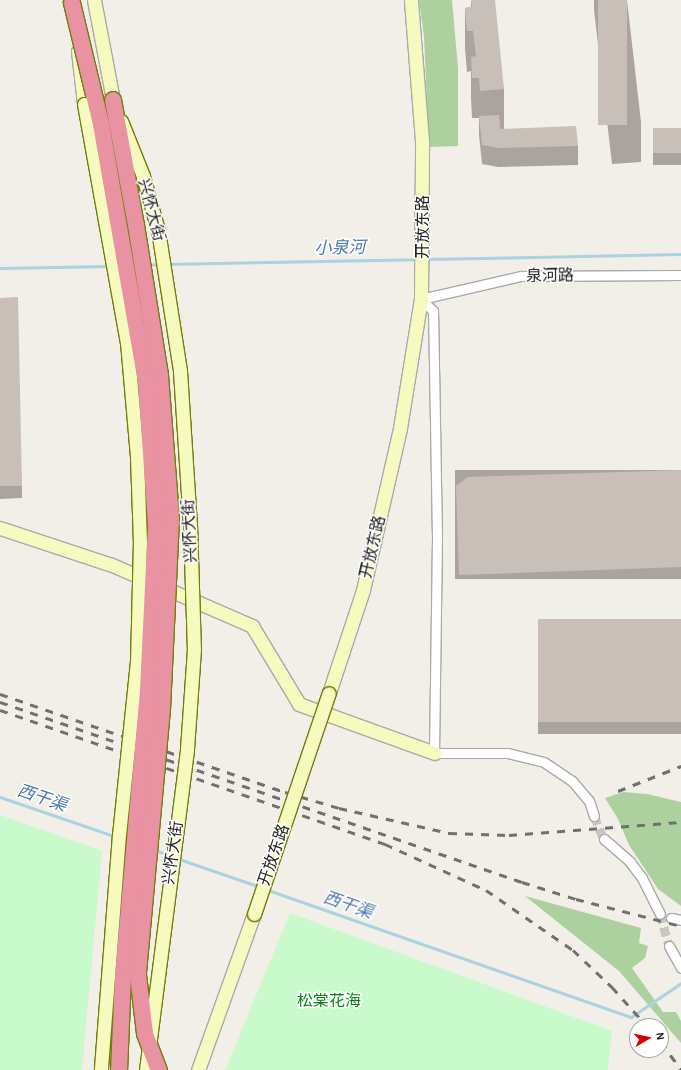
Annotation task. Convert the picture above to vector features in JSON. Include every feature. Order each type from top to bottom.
[{"type":"highway","points":[[72,1],[101,124],[146,382],[156,526],[148,691],[123,976],[119,1070]]},
{"type":"highway","points":[[113,100],[136,225],[160,375],[171,519],[162,709],[138,975],[145,1034],[159,1070]]},
{"type":"main road","name":"兴怀大街","points":[[94,0],[113,100],[143,176],[158,230],[180,371],[190,524],[194,649],[188,750],[146,1070]]},
{"type":"main road","name":"开放东路","points":[[198,1070],[254,914],[363,590],[400,428],[422,284],[422,142],[411,0]]},
{"type":"main road","points":[[72,1],[84,104],[127,342],[137,457],[140,541],[136,661],[119,834],[101,1070]]},
{"type":"main road","points":[[0,528],[112,565],[252,626],[299,704],[434,753]]},
{"type":"street","name":"泉河路","points":[[421,298],[521,276],[681,275]]},
{"type":"street","points":[[421,298],[432,311],[437,537],[434,753],[508,753],[544,762],[572,781],[589,802],[594,816]]},
{"type":"street","points":[[604,839],[630,862],[642,878],[660,914]]},
{"type":"street","points":[[671,918],[681,920]]},
{"type":"street","points":[[669,946],[681,968]]},
{"type":"green space","points":[[419,0],[452,0],[458,68],[458,146],[429,147],[424,37]]},
{"type":"green space","points":[[623,792],[647,794],[681,802],[681,906],[658,889],[629,845],[618,819],[605,798]]},
{"type":"green space","points":[[0,815],[102,851],[82,1070],[0,1070]]},
{"type":"green space","points":[[525,896],[641,928],[639,943],[648,946],[645,958],[632,968],[663,1012],[676,1012],[681,1021],[681,1043],[669,1029],[669,1018],[659,1018],[619,971]]},
{"type":"green space","name":"松棠花海","points":[[290,913],[612,1031],[608,1070],[225,1070]]},
{"type":"building","points":[[471,0],[495,0],[504,89],[480,91],[479,78],[472,78],[471,57],[476,56],[473,31],[467,31],[465,8],[472,7]]},
{"type":"building","points":[[598,0],[627,0],[627,125],[598,125]]},
{"type":"building","points":[[499,115],[500,129],[576,126],[578,146],[498,148],[482,145],[479,116]]},
{"type":"building","points":[[653,128],[681,128],[681,153],[653,153]]},
{"type":"building","points":[[18,297],[22,486],[0,486],[0,298]]},
{"type":"building","points":[[681,470],[681,567],[459,575],[456,486],[468,477]]},
{"type":"building","points":[[538,619],[681,619],[681,722],[538,722]]},
{"type":"waterway","name":"小泉河","points":[[425,259],[681,254]]},
{"type":"waterway","name":"小泉河","points":[[167,264],[417,259]]},
{"type":"waterway","name":"小泉河","points":[[147,265],[159,264]]},
{"type":"waterway","name":"小泉河","points":[[0,268],[109,266]]},
{"type":"waterway","name":"西干渠","points":[[0,797],[114,836]]},
{"type":"waterway","name":"西干渠","points":[[154,850],[169,855]]},
{"type":"waterway","name":"西干渠","points":[[176,858],[260,887]]},
{"type":"waterway","name":"西干渠","points":[[265,889],[631,1017],[681,983]]},
{"type":"tunnel","points":[[594,816],[604,839]]},
{"type":"tunnel","points":[[660,914],[669,946]]},
{"type":"railway","points":[[0,694],[285,792],[339,808],[449,833],[509,835],[681,822]]},
{"type":"railway","points":[[0,702],[522,882],[576,899],[681,926]]},
{"type":"railway","points":[[0,710],[385,844],[486,890],[573,950],[612,987],[640,1018]]},
{"type":"railway","points":[[618,791],[681,766]]},
{"type":"railway","points":[[669,1053],[681,1070]]}]
